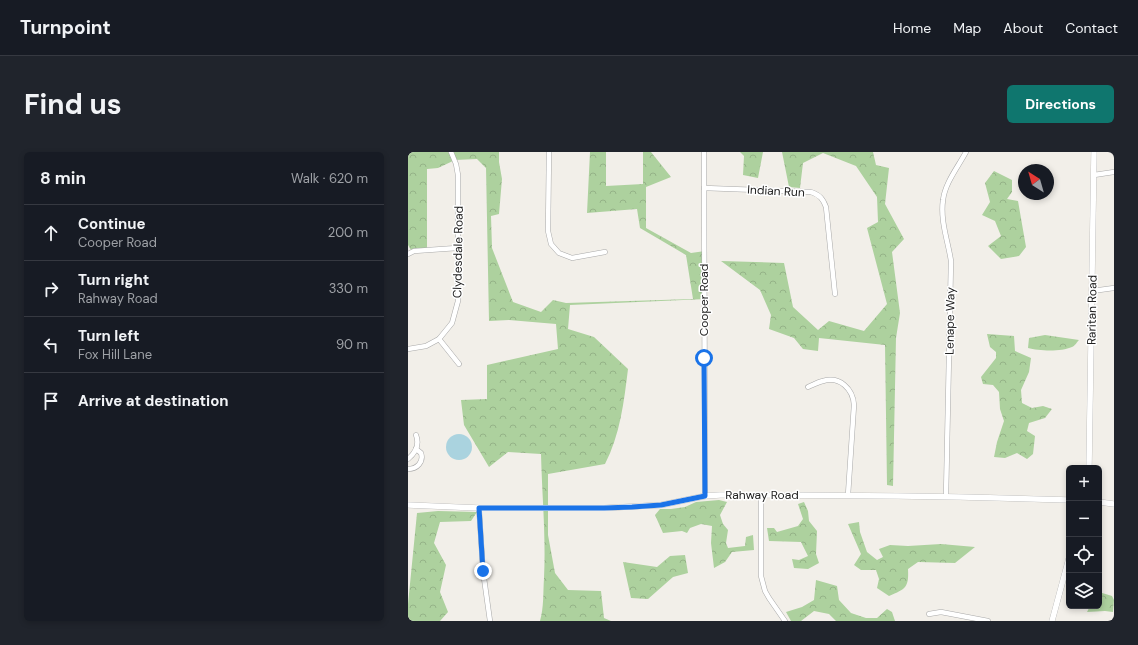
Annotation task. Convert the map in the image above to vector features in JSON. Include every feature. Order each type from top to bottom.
[{"type":"street","name":"Clydesdale Road","points":[[408,349],[426,346],[439,339],[452,323],[458,301],[458,175],[456,164],[451,152]]},
{"type":"street","points":[[549,152],[548,231],[552,244],[559,253],[572,258],[605,252]]},
{"type":"street","name":"Cooper Road","points":[[704,152],[705,496]]},
{"type":"street","name":"Lenape Way","points":[[946,496],[951,261],[944,226],[943,199],[951,179],[966,152]]},
{"type":"street","name":"Raritan Road","points":[[1089,465],[1094,152]]},
{"type":"street","points":[[1094,175],[1114,172]]},
{"type":"street","name":"Indian Run","points":[[704,188],[811,192],[823,199],[826,207],[835,294]]},
{"type":"street","points":[[408,254],[414,251],[457,248]]},
{"type":"street","points":[[1092,291],[1114,288]]},
{"type":"street","points":[[439,339],[458,364]]},
{"type":"street","points":[[808,387],[823,380],[833,380],[846,386],[852,395],[854,405],[848,495]]},
{"type":"street","points":[[408,459],[416,449],[418,440],[416,435]]},
{"type":"street","points":[[408,469],[414,468],[422,459],[421,453],[416,449]]},
{"type":"street","points":[[761,495],[761,576],[765,591],[785,621]]},
{"type":"street","name":"Rahway Road","points":[[408,505],[479,508],[604,508],[661,505],[705,496],[761,495],[946,496],[1066,500]]},
{"type":"street","points":[[1102,502],[1114,504]]},
{"type":"street","points":[[479,508],[483,571],[490,621]]},
{"type":"street","points":[[1052,621],[1066,569]]},
{"type":"street","points":[[929,614],[942,612],[988,621]]},
{"type":"green space","points":[[408,152],[499,152],[502,179],[499,214],[491,216],[492,248],[513,302],[541,312],[553,300],[566,303],[693,299],[686,255],[640,228],[637,209],[587,213],[590,152],[606,152],[606,186],[643,184],[643,152],[651,152],[671,177],[646,187],[646,228],[691,253],[705,251],[706,299],[570,305],[568,329],[594,337],[628,369],[618,430],[605,464],[548,474],[548,535],[555,573],[568,590],[601,591],[604,618],[611,621],[540,621],[543,605],[544,563],[541,454],[508,452],[489,467],[464,425],[461,400],[487,399],[487,365],[558,349],[556,324],[509,320],[489,321],[486,168],[477,159],[455,160],[438,168],[427,169],[427,248],[411,250],[408,245]]},
{"type":"green space","points":[[740,152],[763,152],[758,178],[743,175],[744,156]]},
{"type":"green space","points":[[782,152],[873,152],[876,165],[889,168],[885,204],[904,239],[892,252],[900,313],[896,338],[893,486],[887,485],[885,345],[819,338],[818,351],[803,349],[794,338],[769,329],[771,315],[760,290],[721,261],[784,263],[793,307],[818,330],[829,321],[864,331],[887,304],[867,228],[878,222],[877,197],[856,166],[823,153],[803,163],[800,188],[789,187]]},
{"type":"green space","points":[[994,171],[1012,180],[1012,192],[1007,199],[1018,201],[1026,247],[1019,256],[1001,259],[988,246],[1001,236],[995,221],[982,215],[990,202],[985,183]]},
{"type":"green space","points":[[987,334],[1014,336],[1015,351],[1031,358],[1029,372],[1021,390],[1022,403],[1032,408],[1043,406],[1052,409],[1045,418],[1029,423],[1027,431],[1035,436],[1033,454],[1027,459],[1017,453],[1005,458],[994,457],[1004,421],[1000,409],[999,392],[993,385],[983,384],[981,377],[996,358],[996,352],[990,347]]},
{"type":"green space","points":[[1045,335],[1079,340],[1075,345],[1062,350],[1038,350],[1028,348],[1029,338]]},
{"type":"green space","points":[[719,500],[727,502],[720,515],[723,524],[728,530],[726,543],[728,548],[745,546],[746,537],[753,535],[754,550],[732,552],[725,562],[714,568],[711,543],[712,526],[701,524],[690,528],[687,533],[682,531],[663,533],[655,515],[660,509],[685,507],[696,502]]},
{"type":"green space","points":[[804,502],[808,511],[809,521],[817,531],[816,554],[819,563],[808,569],[794,568],[792,559],[799,560],[808,556],[801,542],[769,541],[767,528],[774,528],[777,532],[798,526],[803,519],[798,504]]},
{"type":"green space","points":[[438,511],[477,512],[471,521],[440,522],[434,543],[446,565],[440,592],[448,612],[440,621],[408,621],[408,604],[417,513]]},
{"type":"green space","points":[[859,522],[860,532],[867,552],[877,560],[883,557],[879,549],[890,545],[908,546],[941,544],[975,547],[955,563],[918,562],[908,569],[908,580],[905,587],[889,596],[877,588],[879,579],[876,570],[861,570],[854,565],[861,554],[848,524]]},
{"type":"green space","points":[[685,555],[688,573],[673,577],[648,599],[631,598],[623,562],[657,567],[670,556]]},
{"type":"green space","points":[[816,580],[837,586],[839,600],[851,613],[866,618],[877,618],[887,609],[892,612],[895,621],[836,621],[829,614],[814,611],[801,621],[791,621],[786,612],[802,607],[814,600]]},
{"type":"green space","points":[[1102,593],[1112,596],[1114,600],[1113,612],[1087,612],[1088,609],[1102,609]]},
{"type":"water","points":[[459,434],[468,438],[472,447],[468,456],[459,460],[450,456],[446,447],[450,438]]},
{"type":"route","points":[[483,571],[479,508],[632,507],[661,505],[705,496],[704,358]]}]
